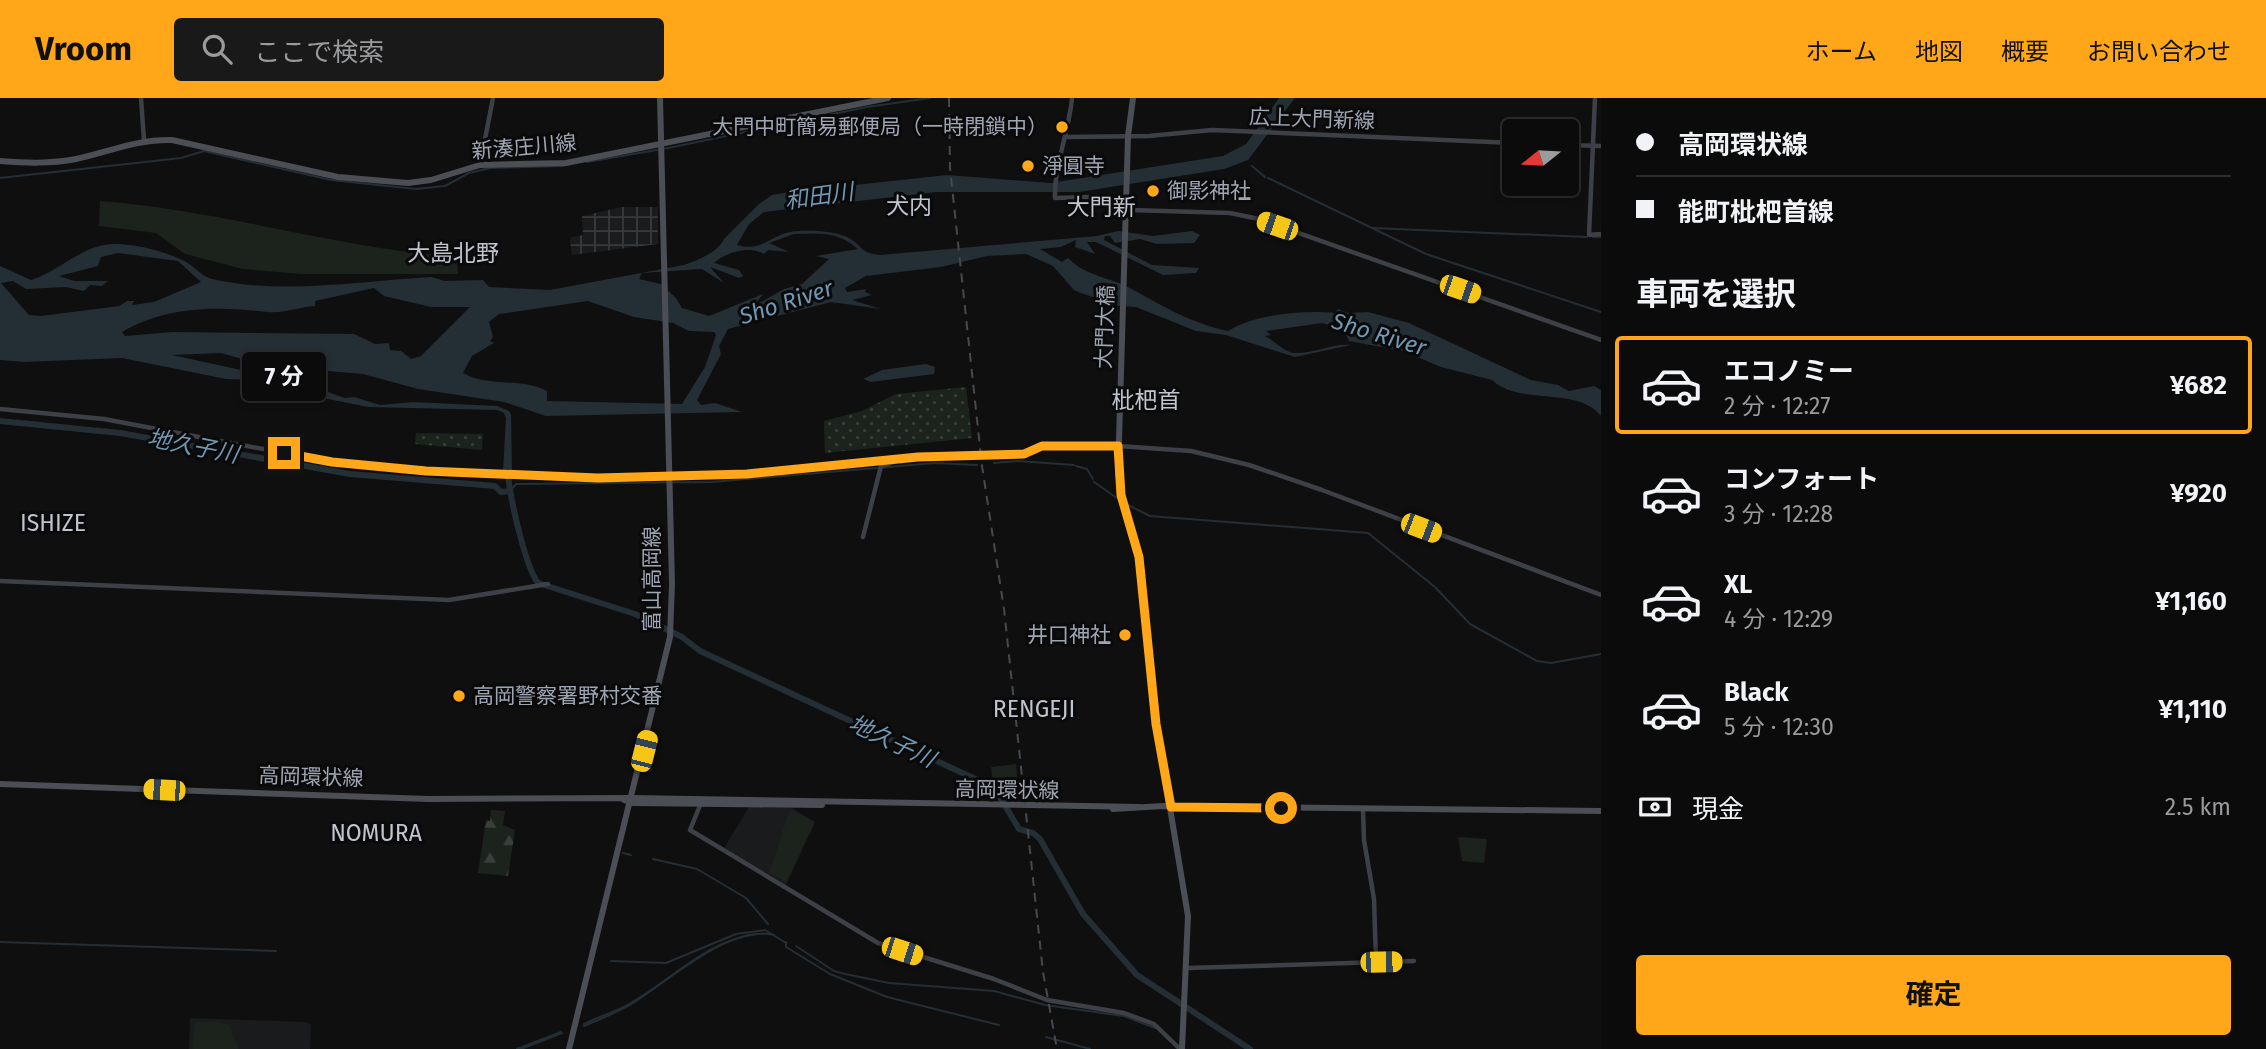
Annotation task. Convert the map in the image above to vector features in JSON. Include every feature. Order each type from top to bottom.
[{"type":"main road","name":"富山高岡線","points":[[569,1049],[670,638],[660,98]]},
{"type":"main road","name":"新湊庄川線","points":[[0,161],[55,162],[144,140],[187,141],[338,177],[417,183],[480,165],[555,164],[888,98]]},
{"type":"main road","name":"大門大橋","points":[[1133,98],[1128,136],[1119,443],[1121,495],[1139,557],[1156,724],[1188,916],[1188,968],[1181,1049]]},
{"type":"main road","name":"高岡環状線","points":[[0,784],[426,799],[1601,811]]},
{"type":"street","points":[[141,98],[144,140]]},
{"type":"street","points":[[480,165],[493,98]]},
{"type":"street","points":[[1072,98],[1067,137],[1055,178],[1055,196],[1090,197],[1127,212],[1230,214],[1259,219],[1601,340]]},
{"type":"street","points":[[1595,98],[1589,235],[1601,234]]},
{"type":"street","name":"広上大門新線","points":[[1067,137],[1188,131],[1502,142]]},
{"type":"street","points":[[1579,145],[1601,146]]},
{"type":"street","points":[[0,409],[104,419],[332,462],[521,476],[669,478],[747,474],[899,459],[1024,454],[1042,446],[1119,443],[1191,451],[1249,465],[1601,595]]},
{"type":"street","points":[[863,537],[880,468],[899,459]]},
{"type":"street","points":[[0,581],[439,600],[548,584]]},
{"type":"street","points":[[701,801],[690,830],[878,943],[995,979],[1047,1000],[1124,1013],[1154,1024],[1181,1049]]},
{"type":"street","points":[[1363,810],[1364,841],[1374,899],[1376,962]]},
{"type":"street","points":[[1188,968],[1414,961]]},
{"type":"shaded area","points":[[621,207],[658,207],[658,244],[572,255],[572,237],[583,235],[582,216]]},
{"type":"shaded area","points":[[789,806],[815,822],[786,885],[724,848],[749,807]]},
{"type":"shaded area","points":[[190,1018],[306,1022],[311,1024],[310,1049],[189,1049]]},
{"type":"green space","points":[[100,201],[190,212],[367,246],[457,257],[458,274],[301,274],[243,269],[185,254],[156,233],[99,226]]},
{"type":"green space","points":[[966,387],[972,438],[825,453],[824,421],[862,411],[896,394]]},
{"type":"green space","points":[[416,433],[483,434],[482,450],[415,444]]},
{"type":"green space","points":[[1016,764],[1019,800],[1005,799],[993,782],[991,767]]},
{"type":"green space","points":[[790,809],[815,822],[786,882],[769,873]]},
{"type":"green space","points":[[491,810],[505,811],[503,825],[515,830],[508,876],[478,873],[486,820],[490,821]]},
{"type":"green space","points":[[1458,837],[1487,839],[1484,863],[1462,861]]},
{"type":"green space","points":[[213,1021],[229,1025],[239,1049],[192,1049],[195,1022]]},
{"type":"water","points":[[1279,98],[1295,98],[1248,160],[1224,169],[1079,192],[936,192],[764,212],[749,224],[737,245],[755,246],[789,232],[816,231],[842,235],[865,251],[880,255],[1097,236],[1118,231],[1153,236],[1192,231],[1200,235],[1194,243],[1157,244],[1140,239],[1115,243],[1110,236],[1105,236],[1104,240],[1152,265],[1199,268],[1196,273],[1163,275],[1096,242],[1087,242],[1095,254],[1075,247],[1076,240],[1061,247],[1040,249],[1062,262],[1068,258],[1091,273],[1124,285],[1190,319],[1228,331],[1265,317],[1309,312],[1335,313],[1338,309],[1348,313],[1368,312],[1409,323],[1531,380],[1558,385],[1569,391],[1594,386],[1601,390],[1601,416],[1578,401],[1517,392],[1503,388],[1492,380],[1441,367],[1403,351],[1349,341],[1344,330],[1322,323],[1266,331],[1271,335],[1265,336],[1294,353],[1351,345],[1295,357],[1226,335],[1196,331],[1136,307],[1119,306],[1074,290],[1053,266],[1026,254],[987,256],[941,267],[866,276],[845,288],[847,292],[866,289],[865,292],[872,295],[852,300],[881,309],[831,302],[728,329],[719,346],[721,354],[697,400],[701,405],[715,403],[742,412],[546,416],[504,402],[418,389],[363,374],[267,366],[221,353],[172,355],[259,374],[278,383],[310,386],[345,398],[354,397],[380,405],[413,402],[497,406],[509,411],[511,415],[512,472],[503,471],[506,418],[504,413],[497,410],[368,407],[278,389],[256,380],[226,379],[122,358],[24,362],[0,360],[0,266],[31,280],[83,252],[106,245],[135,246],[162,252],[186,262],[208,278],[239,284],[321,286],[431,277],[445,281],[483,280],[489,287],[550,290],[695,261],[717,248],[759,204],[772,195],[947,175],[1050,183],[1223,156],[1246,144]],"holes":[[[794,234],[820,234],[844,239],[858,249],[816,256],[829,259],[802,284],[784,289],[754,306],[763,294],[709,316],[682,308],[661,284],[639,279],[642,273],[702,269],[724,283],[710,267],[739,278],[743,276],[739,270],[714,263],[725,256],[745,250],[764,254],[768,250],[789,252],[769,243]],[[118,253],[178,261],[201,282],[154,302],[132,305],[134,301],[127,301],[119,306],[41,316],[29,315],[1,283],[13,281],[26,289],[66,287],[84,291],[90,285],[102,286],[108,281],[74,281],[59,276],[98,266],[101,257]],[[374,288],[384,296],[431,307],[470,307],[421,356],[411,359],[401,351],[390,350],[389,343],[375,344],[354,334],[173,332],[125,336],[122,332],[139,323],[174,313],[211,309],[279,312],[315,306],[315,301]],[[588,301],[634,317],[673,323],[689,331],[714,332],[716,335],[705,367],[682,404],[547,401],[547,391],[537,387],[473,378],[463,373],[472,356],[494,343],[490,341],[493,337],[489,322],[499,314]]]},
{"type":"water","points":[[926,364],[935,367],[934,374],[871,382],[863,379],[882,370]]},
{"type":"waterway","points":[[587,162],[867,107],[930,98]]},
{"type":"waterway","points":[[0,178],[181,158],[204,151],[331,180],[416,189],[445,186],[469,173],[490,168],[564,166]]},
{"type":"waterway","points":[[1252,166],[1265,177]]},
{"type":"waterway","points":[[1268,178],[1426,254],[1601,312]]},
{"type":"waterway","points":[[1372,228],[1587,237]]},
{"type":"waterway","points":[[1593,237],[1601,237]]},
{"type":"waterway","name":"地久子川","points":[[0,421],[120,433],[350,474],[495,486],[501,492],[510,491]]},
{"type":"waterway","points":[[994,463],[1018,461],[1074,465]]},
{"type":"waterway","points":[[510,491],[516,484],[712,482],[935,463],[977,465]]},
{"type":"waterway","points":[[1076,466],[1087,469],[1093,479]]},
{"type":"waterway","name":"地久子川","points":[[508,472],[518,529],[538,583],[635,614],[682,637],[700,651],[984,783],[997,792],[1019,829],[1033,833],[1040,839],[1083,914],[1137,975],[1250,1049]]},
{"type":"waterway","points":[[1094,482],[1121,501]]},
{"type":"waterway","points":[[1126,504],[1150,516],[1368,533],[1435,587],[1470,624],[1537,661],[1551,663],[1601,654]]},
{"type":"waterway","points":[[623,853],[631,855]]},
{"type":"waterway","points":[[653,859],[697,869],[746,898],[768,924]]},
{"type":"waterway","points":[[611,961],[666,963],[736,934],[765,930],[786,943]]},
{"type":"waterway","points":[[584,1026],[633,1003],[719,946],[756,934],[774,935]]},
{"type":"waterway","points":[[584,1024],[629,1004],[706,952],[722,944],[757,934]]},
{"type":"waterway","points":[[0,942],[276,951]]},
{"type":"waterway","points":[[786,942],[786,947],[830,974],[887,997],[999,1025]]},
{"type":"waterway","points":[[796,946],[834,971],[845,974],[889,983],[994,991],[1045,1005],[1124,1016],[1155,1028]]},
{"type":"waterway","points":[[517,1049],[561,1032]]},
{"type":"waterway","points":[[521,1049],[562,1033]]},
{"type":"waterway","points":[[1046,1037],[1090,1049]]},
{"type":"railway","points":[[949,98],[950,168],[982,466],[1004,609],[1043,972],[1057,1049]]},
{"type":"place","name":"大門中町簡易郵便局（一時閉鎖中）","points":[[1062,127]]},
{"type":"place","name":"淨圓寺","points":[[1028,166]]},
{"type":"place","name":"御影神社","points":[[1153,191]]},
{"type":"place","name":"井口神社","points":[[1125,635]]},
{"type":"place","name":"高岡警察署野村交番","points":[[459,696]]},
{"type":"district","name":"犬内","points":[[909,206]]},
{"type":"district","name":"大門新","points":[[1101,207]]},
{"type":"district","name":"大島北野","points":[[453,253]]},
{"type":"district","name":"枇杷首","points":[[1146,400]]},
{"type":"district","name":"ISHIZE","points":[[53,523]]},
{"type":"district","name":"RENGEJI","points":[[1034,709]]},
{"type":"district","name":"NOMURA","points":[[376,833]]},
{"type":"route","points":[[284,453],[332,462],[426,471],[598,478],[747,474],[918,457],[1024,454],[1042,446],[1118,446],[1121,495],[1139,557],[1156,724],[1171,807],[1281,808]]},
{"type":"water label","name":"和田川","points":[[819,196]]},
{"type":"water label","name":"Sho River","points":[[786,302]]},
{"type":"water label","name":"Sho River","points":[[1379,334]]}]
